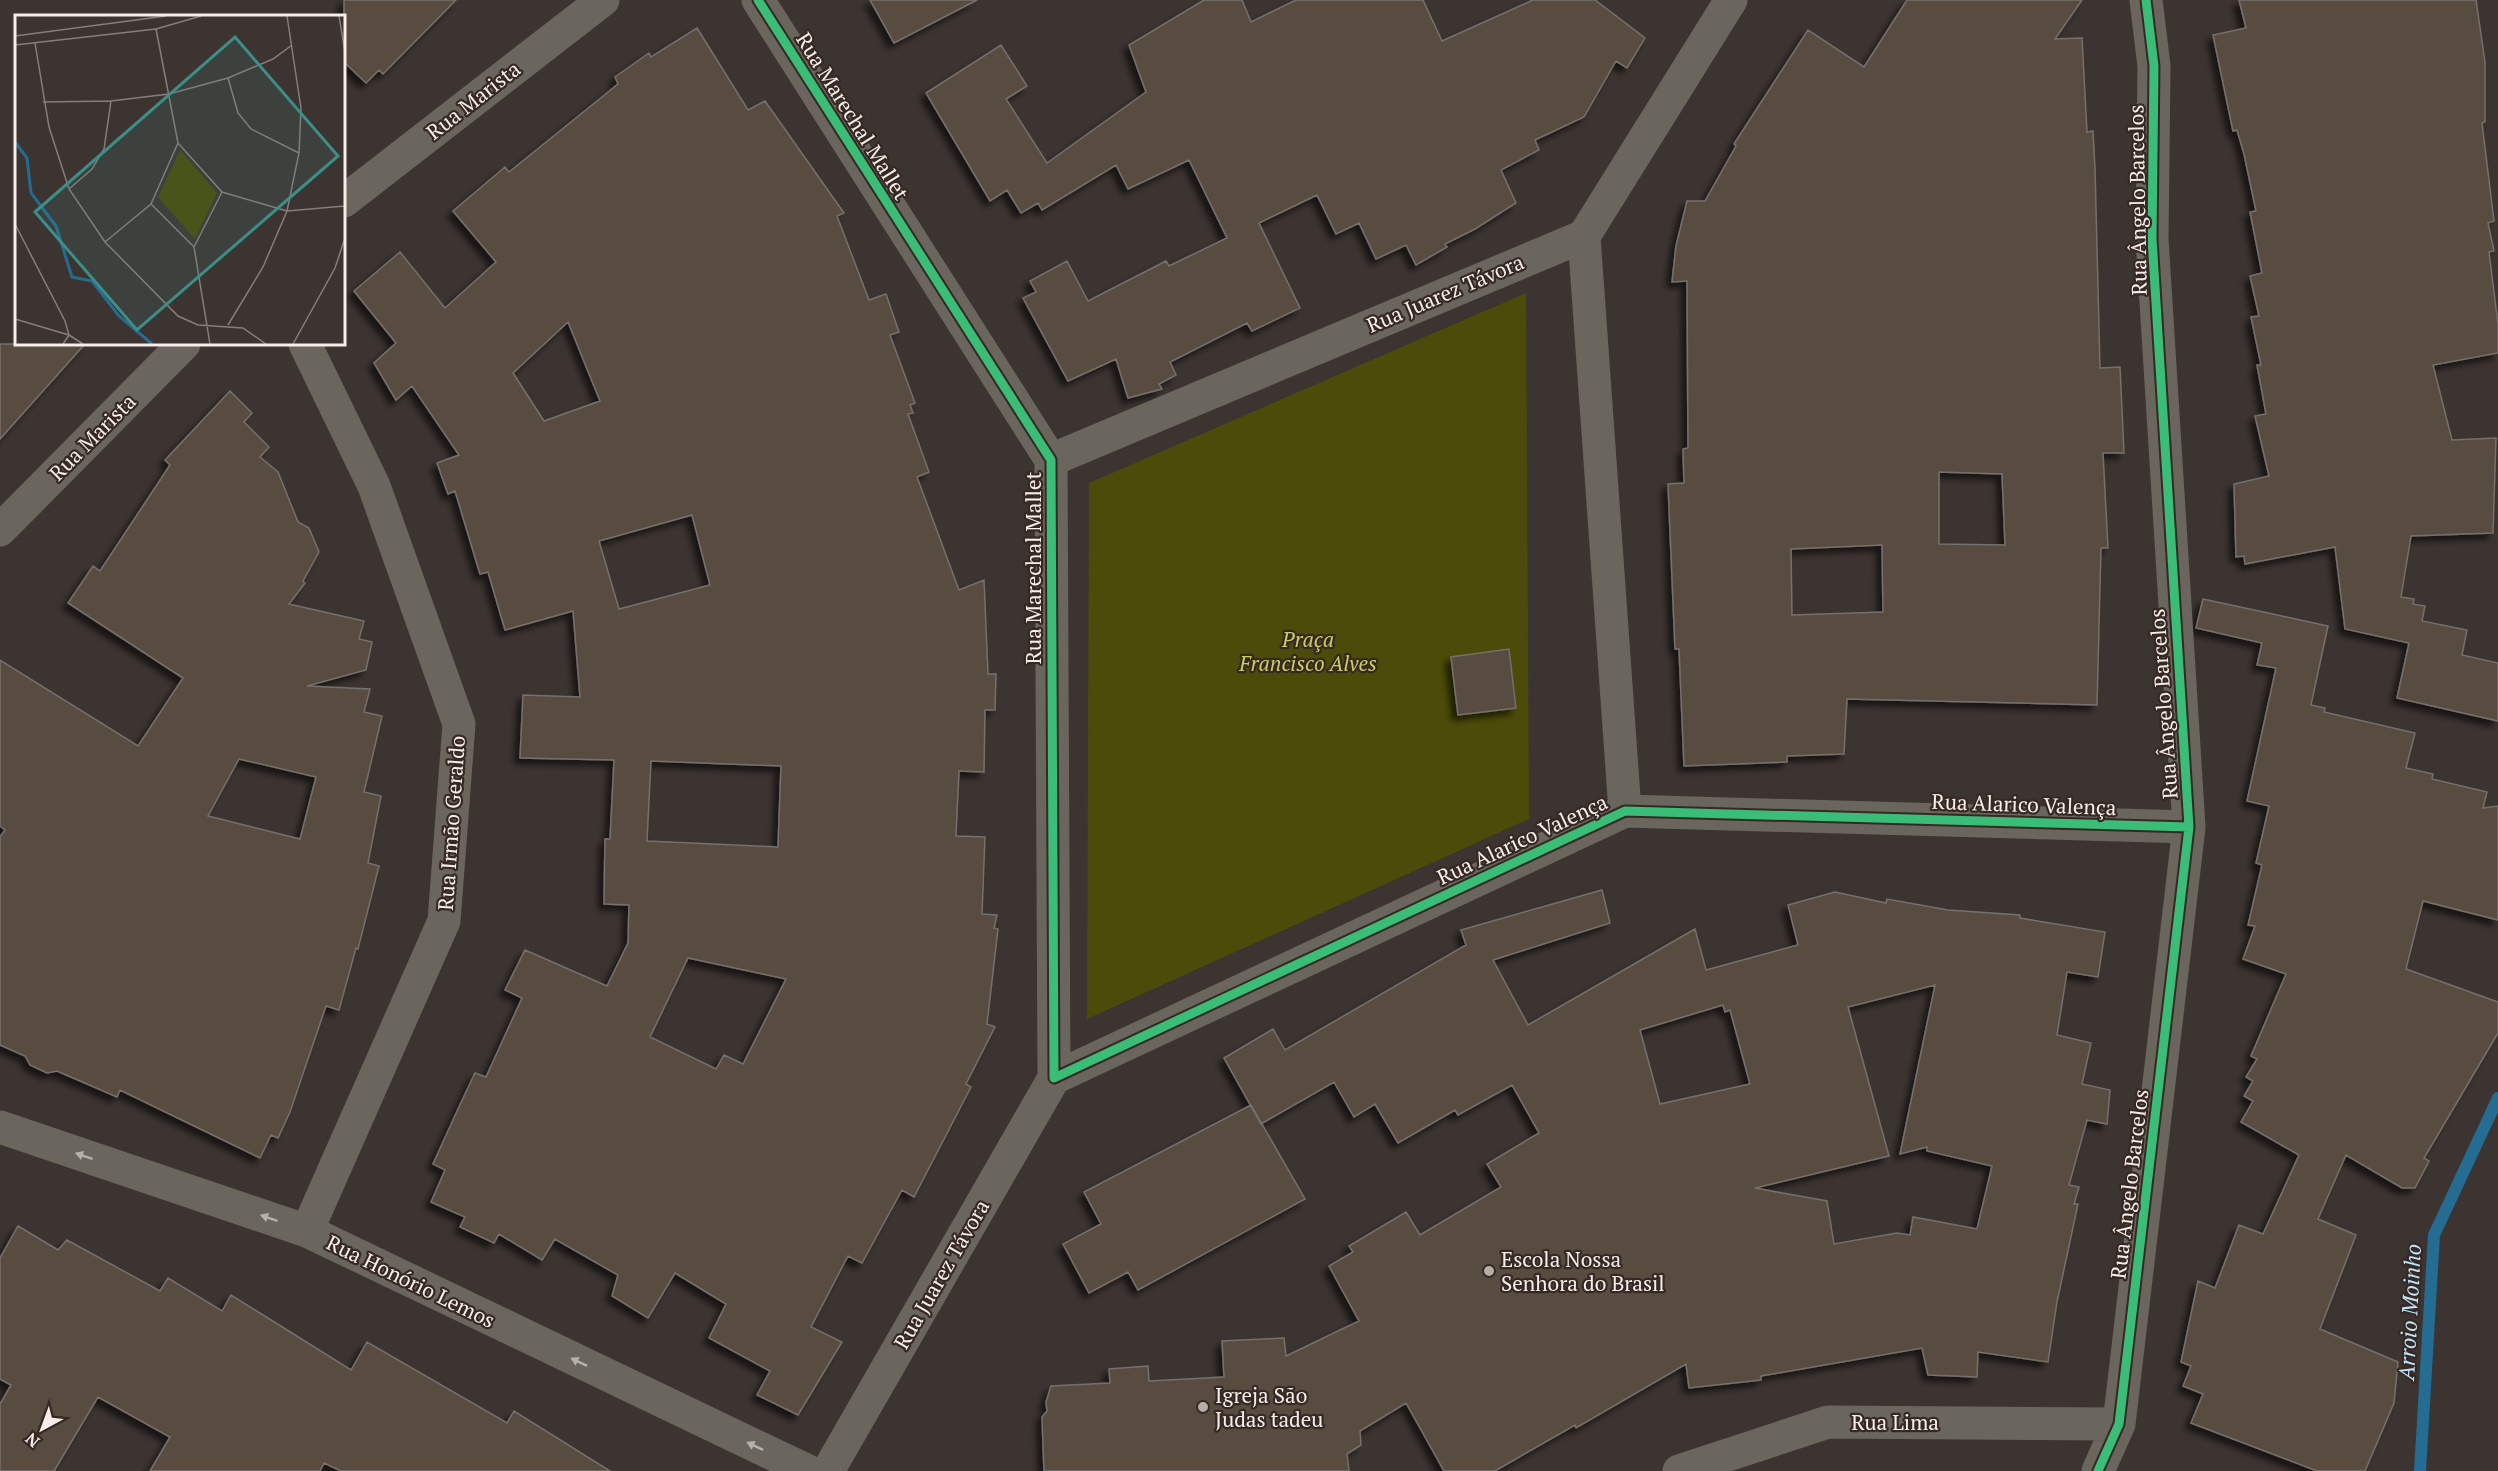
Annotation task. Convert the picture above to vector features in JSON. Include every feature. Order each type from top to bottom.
[{"type":"street","name":"Rua Marista","points":[[345,200],[603,0]]},
{"type":"street","name":"Rua Marechal Mallet","points":[[758,0],[1051,460],[1054,1078]]},
{"type":"street","points":[[1625,811],[1584,236],[1731,0]]},
{"type":"street","name":"Rua Ângelo Barcelos","points":[[2098,1471],[2119,1424],[2189,827],[2152,251],[2154,66],[2146,0]]},
{"type":"street","name":"Rua Juarez Távora","points":[[1051,460],[1584,236]]},
{"type":"street","name":"Rua Marista","points":[[0,530],[183,345]]},
{"type":"street","name":"Rua Irmão Geraldo","points":[[305,345],[374,486],[459,724],[444,921],[307,1231]]},
{"type":"street","name":"Rua Alarico Valença","points":[[1054,1078],[1625,811],[2189,827]]},
{"type":"street","name":"Rua Juarez Távora","points":[[828,1471],[1054,1078]]},
{"type":"street","name":"Rua Honório Lemos","points":[[0,1127],[307,1231],[808,1471]]},
{"type":"street","name":"Rua Lima","points":[[1679,1471],[1828,1422],[2119,1424]]},
{"type":"green space","name":"Praça Francisco Alves","points":[[1526,293],[1529,819],[1087,1019],[1089,483]]},
{"type":"building","points":[[344,0],[456,0],[383,74],[379,70],[366,83],[345,63]]},
{"type":"building","points":[[870,0],[977,0],[894,43]]},
{"type":"building","points":[[1204,0],[1242,0],[1251,22],[1296,0],[1423,0],[1442,41],[1533,0],[1595,0],[1645,38],[1627,68],[1616,61],[1584,117],[1535,140],[1539,150],[1501,170],[1516,203],[1475,229],[1445,244],[1447,247],[1416,265],[1406,245],[1376,259],[1359,223],[1336,234],[1317,195],[1259,223],[1300,308],[1252,331],[1247,323],[1170,362],[1176,375],[1159,384],[1162,389],[1128,398],[1116,359],[1068,381],[1023,298],[1036,292],[1030,281],[1067,261],[1088,301],[1166,261],[1169,266],[1227,238],[1189,160],[1128,189],[1116,165],[1042,210],[1038,203],[1021,213],[1007,190],[990,201],[926,93],[1001,45],[1027,86],[1006,99],[1047,163],[1146,92],[1129,45]]},
{"type":"building","points":[[1907,0],[2082,0],[2055,39],[2082,38],[2087,132],[2093,131],[2100,368],[2120,367],[2124,453],[2103,453],[2108,548],[2101,548],[2097,705],[1847,699],[1844,754],[1787,756],[1787,762],[1684,766],[1679,649],[1675,649],[1668,484],[1684,483],[1683,449],[1688,448],[1687,281],[1672,282],[1676,246],[1687,201],[1705,201],[1736,146],[1734,144],[1808,30],[1864,67]],"holes":[[[1939,472],[2002,474],[2005,545],[1939,544]],[[1882,545],[1883,612],[1792,615],[1791,549]]]},
{"type":"building","points":[[2239,0],[2476,0],[2485,62],[2485,122],[2482,123],[2494,221],[2488,223],[2494,251],[2489,252],[2498,324],[2498,353],[2433,365],[2452,440],[2496,438],[2493,533],[2411,536],[2401,597],[2414,599],[2413,604],[2425,606],[2422,621],[2467,630],[2462,655],[2498,663],[2498,721],[2397,698],[2409,643],[2345,629],[2335,547],[2245,564],[2244,556],[2236,557],[2234,484],[2269,476],[2255,416],[2266,414],[2257,365],[2261,365],[2251,317],[2259,316],[2250,276],[2262,273],[2250,212],[2256,211],[2244,154],[2237,130],[2233,131],[2213,35],[2246,28]]},
{"type":"building","points":[[697,28],[748,110],[765,101],[844,213],[837,216],[869,300],[886,294],[899,332],[890,335],[915,403],[910,405],[913,413],[908,414],[929,472],[917,477],[959,590],[984,580],[988,674],[996,674],[995,710],[985,710],[984,772],[959,771],[956,836],[985,837],[982,914],[997,915],[994,928],[998,929],[987,1024],[995,1027],[966,1084],[971,1087],[914,1197],[902,1190],[862,1263],[848,1256],[811,1327],[842,1342],[798,1415],[757,1395],[770,1371],[709,1338],[726,1304],[675,1273],[648,1318],[612,1296],[618,1275],[555,1239],[542,1260],[499,1234],[494,1243],[460,1227],[465,1217],[431,1202],[445,1170],[433,1164],[475,1073],[486,1077],[522,998],[505,990],[525,950],[607,986],[628,943],[629,905],[604,904],[605,839],[610,839],[614,760],[520,758],[523,695],[580,697],[573,611],[505,630],[488,572],[480,574],[455,491],[448,494],[437,463],[459,455],[412,386],[396,400],[374,363],[396,343],[354,291],[400,252],[445,308],[496,262],[453,211],[505,167],[509,172],[618,84],[615,77],[649,53],[651,57]],"holes":[[[568,322],[600,401],[544,421],[513,373]],[[692,515],[710,585],[619,609],[599,541]],[[651,761],[781,766],[778,847],[647,841]],[[688,958],[786,979],[743,1064],[724,1055],[716,1069],[650,1037]]]},
{"type":"building","points":[[0,344],[84,345],[0,439]]},
{"type":"building","points":[[230,391],[252,413],[244,422],[269,447],[260,457],[278,472],[298,522],[309,528],[319,552],[303,581],[305,583],[289,604],[364,621],[359,639],[372,642],[366,670],[307,686],[370,689],[364,712],[382,716],[364,792],[381,796],[368,863],[379,866],[358,949],[356,948],[339,1010],[326,1006],[290,1112],[278,1138],[271,1135],[260,1158],[120,1090],[117,1097],[57,1071],[47,1073],[30,1065],[25,1056],[0,1045],[0,837],[5,830],[0,826],[0,660],[138,746],[183,678],[68,603],[93,566],[100,571],[170,465],[165,460]],"holes":[[[239,759],[316,777],[300,839],[208,816]]]},
{"type":"building","points":[[2203,599],[2328,626],[2311,705],[2325,708],[2324,712],[2415,733],[2406,768],[2433,774],[2432,779],[2487,792],[2483,808],[2498,806],[2498,920],[2423,901],[2406,969],[2498,1002],[2498,1033],[2424,1158],[2429,1161],[2415,1188],[2402,1188],[2346,1155],[2318,1219],[2356,1235],[2320,1329],[2398,1362],[2394,1403],[2365,1471],[2317,1471],[2191,1423],[2203,1394],[2183,1386],[2191,1366],[2181,1362],[2198,1281],[2215,1288],[2239,1225],[2263,1234],[2299,1155],[2241,1122],[2253,1101],[2244,1096],[2253,1081],[2246,1077],[2257,1059],[2251,1056],[2286,974],[2243,959],[2255,926],[2248,925],[2262,865],[2256,863],[2269,806],[2247,801],[2276,668],[2257,665],[2262,643],[2196,628]]},
{"type":"building","points":[[1509,649],[1516,708],[1458,715],[1451,657]]},
{"type":"building","points":[[1602,890],[1610,923],[1493,960],[1528,1025],[1695,929],[1706,970],[1798,945],[1788,905],[1835,892],[1886,903],[1887,899],[1948,910],[2020,915],[2020,918],[2105,932],[2098,977],[2067,972],[2057,1035],[2091,1043],[2082,1084],[2110,1090],[2107,1124],[2087,1120],[2069,1185],[2079,1187],[2074,1204],[2078,1204],[2057,1302],[2048,1362],[1978,1352],[1977,1377],[1928,1375],[1922,1348],[1761,1376],[1761,1380],[1689,1388],[1686,1364],[1576,1428],[1575,1425],[1495,1471],[1444,1471],[1406,1403],[1360,1431],[1361,1445],[1347,1454],[1349,1471],[1044,1471],[1042,1417],[1047,1411],[1046,1402],[1051,1386],[1110,1383],[1109,1369],[1148,1366],[1149,1381],[1224,1377],[1222,1341],[1284,1338],[1286,1356],[1359,1321],[1329,1266],[1353,1252],[1349,1246],[1406,1212],[1420,1235],[1501,1187],[1487,1164],[1539,1133],[1512,1085],[1458,1115],[1455,1110],[1398,1143],[1375,1104],[1354,1117],[1334,1082],[1261,1124],[1224,1058],[1273,1029],[1285,1050],[1466,945],[1461,930]],"holes":[[[1935,985],[1900,1154],[1927,1147],[1927,1151],[1992,1166],[1977,1229],[1913,1217],[1910,1235],[1897,1233],[1834,1244],[1827,1201],[1755,1188],[1889,1156],[1848,1007]],[[1723,1005],[1725,1012],[1730,1010],[1750,1084],[1660,1104],[1640,1030]]]},
{"type":"building","points":[[1251,1105],[1305,1199],[1138,1290],[1128,1272],[1089,1293],[1063,1244],[1101,1224],[1084,1192]]},
{"type":"building","points":[[18,1226],[58,1250],[67,1240],[160,1291],[168,1278],[222,1311],[231,1295],[351,1370],[367,1342],[507,1423],[514,1411],[610,1471],[341,1471],[324,1463],[320,1471],[150,1471],[170,1437],[98,1397],[54,1471],[0,1471],[0,1404],[11,1385],[0,1379],[0,1258]]},
{"type":"waterway","name":"Arroio Moinho","points":[[2420,1471],[2434,1235],[2498,1098]]},
{"type":"cycle path","points":[[758,0],[1051,460],[1054,1078],[1625,811],[2189,827]]},
{"type":"cycle path","points":[[2098,1471],[2119,1424],[2189,827],[2152,239],[2154,66],[2146,0]]},
{"type":"place","name":"Escola Nossa Senhora do Brasil","points":[[1489,1271]]},
{"type":"place","name":"Igreja São Judas tadeu","points":[[1203,1407]]}]
